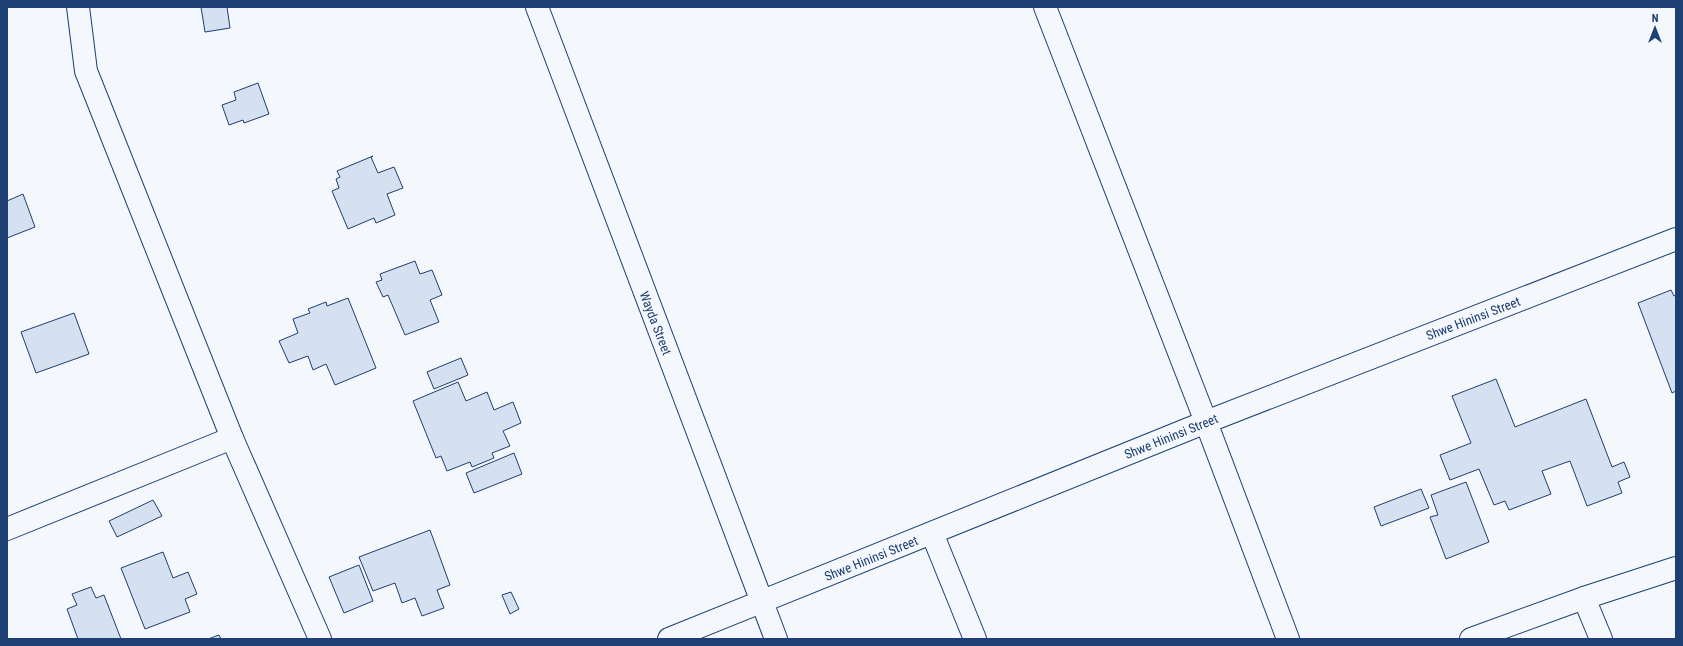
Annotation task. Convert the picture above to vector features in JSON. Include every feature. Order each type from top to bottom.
[{"type":"street","points":[[78,7],[86,71],[232,438],[320,639]]},
{"type":"street","name":"Wayda Street","points":[[536,7],[776,639]]},
{"type":"street","points":[[1045,7],[1206,422],[1288,639]]},
{"type":"street","name":"Shwe Hininsi Street","points":[[669,639],[1206,422],[1676,239]]},
{"type":"street","points":[[7,529],[232,438]]},
{"type":"street","points":[[932,533],[975,639]]},
{"type":"street","points":[[1471,639],[1584,598],[1676,568]]},
{"type":"street","points":[[1584,598],[1601,639]]},
{"type":"building","points":[[201,7],[227,7],[230,28],[205,32]]},
{"type":"building","points":[[258,83],[269,114],[244,123],[243,120],[229,125],[222,105],[236,100],[234,92]]},
{"type":"building","points":[[373,156],[371,157],[378,173],[394,167],[403,188],[387,194],[395,215],[376,223],[374,218],[348,229],[332,191],[339,188],[336,179],[340,177],[337,171]]},
{"type":"building","points":[[23,194],[35,227],[7,238],[7,201]]},
{"type":"building","points":[[415,261],[420,274],[432,270],[442,295],[430,300],[439,322],[405,335],[388,295],[383,297],[376,282],[382,280],[380,274]]},
{"type":"building","points":[[1671,290],[1674,296],[1676,295],[1676,391],[1672,393],[1638,303]]},
{"type":"building","points":[[348,298],[376,368],[335,385],[326,364],[313,370],[308,356],[289,363],[279,341],[298,333],[293,319],[310,313],[308,309],[326,302],[327,306]]},
{"type":"building","points":[[74,313],[89,354],[36,373],[21,332]]},
{"type":"building","points":[[461,358],[468,375],[434,389],[427,372]]},
{"type":"building","points":[[1496,379],[1515,427],[1586,399],[1612,467],[1624,462],[1630,477],[1618,482],[1622,493],[1587,506],[1570,461],[1542,471],[1551,494],[1509,510],[1505,501],[1494,505],[1479,469],[1450,480],[1440,455],[1471,443],[1452,396]]},
{"type":"building","points":[[458,382],[466,401],[487,392],[494,410],[513,402],[521,423],[503,431],[510,446],[492,453],[494,458],[472,467],[470,462],[447,471],[441,456],[436,458],[413,401]]},
{"type":"building","points":[[514,453],[522,474],[474,493],[466,473]]},
{"type":"building","points":[[1466,482],[1489,542],[1446,559],[1430,517],[1438,515],[1431,495]]},
{"type":"building","points":[[1421,489],[1429,508],[1381,526],[1374,507]]},
{"type":"building","points":[[153,500],[162,516],[117,537],[109,521]]},
{"type":"building","points":[[430,530],[450,585],[437,590],[444,608],[422,616],[415,598],[402,603],[395,583],[373,591],[359,557]]},
{"type":"building","points":[[163,552],[173,578],[188,572],[197,594],[185,599],[190,612],[145,629],[121,568]]},
{"type":"building","points":[[359,565],[373,601],[344,613],[329,577]]},
{"type":"building","points":[[91,587],[96,598],[104,595],[121,639],[78,639],[67,609],[77,605],[72,594]]},
{"type":"building","points":[[511,592],[519,609],[510,614],[502,595]]},
{"type":"building","points":[[219,635],[221,639],[208,639]]}]
